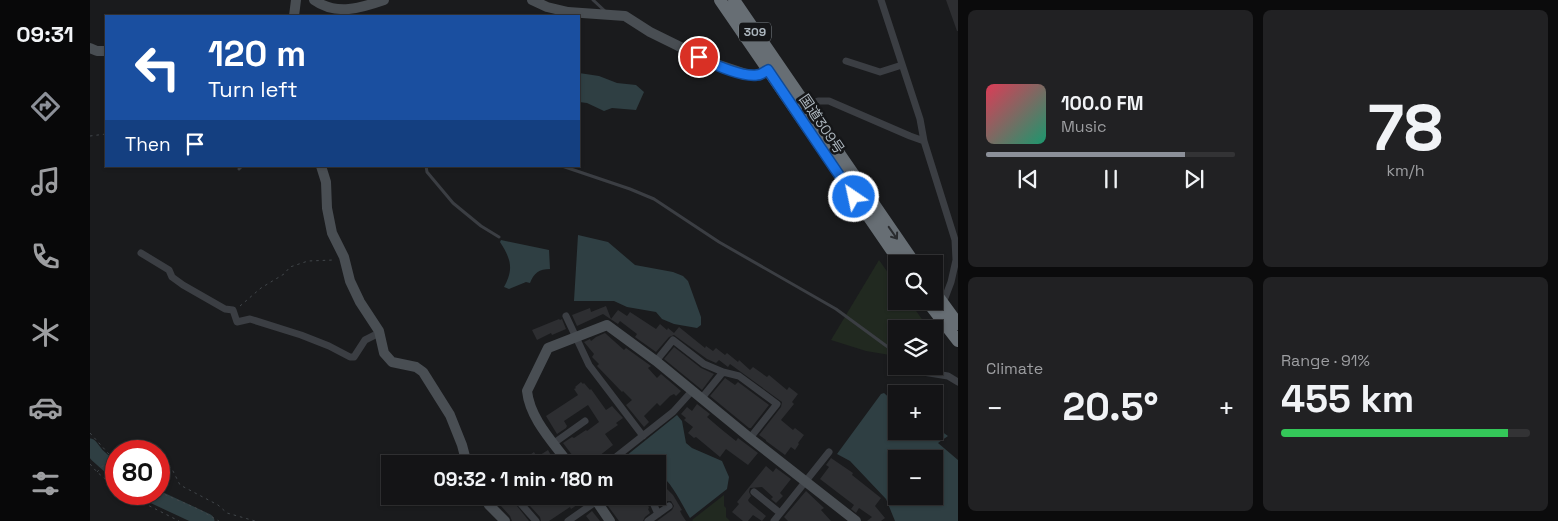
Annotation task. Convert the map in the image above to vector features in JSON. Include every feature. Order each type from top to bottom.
[{"type":"highway","name":"国道309号","points":[[720,0],[772,67],[807,108],[909,255]]},
{"type":"highway","name":"国道309号","points":[[734,0],[772,67],[895,255]]},
{"type":"highway","points":[[943,305],[958,324]]},
{"type":"highway","points":[[934,310],[958,341]]},
{"type":"street","points":[[294,15],[296,0]]},
{"type":"street","points":[[314,0],[324,6],[351,13],[384,0]]},
{"type":"street","points":[[532,0],[547,7],[568,12],[625,16],[673,44],[713,63],[749,75],[759,76],[772,67]]},
{"type":"street","points":[[881,0],[920,119],[924,140],[955,240],[956,260],[951,282],[943,302]]},
{"type":"street","points":[[90,48],[97,51],[105,51]]},
{"type":"street","points":[[846,61],[880,72],[902,65]]},
{"type":"street","points":[[807,108],[818,101],[829,101],[910,136],[924,140]]},
{"type":"street","points":[[321,167],[326,182],[327,208],[332,233],[344,257],[350,281],[356,295],[379,334],[384,354],[392,362],[416,367],[423,372],[450,415],[465,455]]},
{"type":"street","points":[[141,253],[169,270],[172,277],[183,285],[225,308],[233,310],[237,322],[250,319],[301,335],[350,357],[354,357],[365,340],[379,334]]},
{"type":"street","points":[[566,316],[589,365],[643,436]]},
{"type":"street","points":[[563,455],[532,410],[527,391],[548,348],[607,325],[656,361],[701,399],[856,521]]},
{"type":"street","points":[[656,361],[674,340],[704,364],[739,376],[777,404],[750,438]]},
{"type":"street","points":[[701,399],[724,372]]},
{"type":"street","points":[[942,375],[948,376],[958,382]]},
{"type":"street","points":[[619,455],[673,412],[692,391]]},
{"type":"street","points":[[554,443],[585,421]]},
{"type":"street","points":[[774,521],[829,452]]},
{"type":"street","points":[[754,492],[780,513]]},
{"type":"street","points":[[489,505],[505,521]]},
{"type":"street","points":[[522,505],[536,521]]},
{"type":"street","points":[[568,521],[589,505]]},
{"type":"street","points":[[602,505],[610,521]]},
{"type":"street","points":[[654,505],[658,514]]},
{"type":"street","points":[[648,521],[669,506]]},
{"type":"lane","points":[[593,0],[608,14]]},
{"type":"lane","points":[[426,167],[427,172],[453,203],[498,237]]},
{"type":"lane","points":[[565,167],[654,198],[719,242],[836,309],[888,347]]},
{"type":"path","points":[[90,136],[105,134]]},
{"type":"path","points":[[233,310],[241,306],[261,288],[284,274],[290,267],[308,260],[336,260],[344,257]]},
{"type":"path","points":[[90,433],[105,450]]},
{"type":"path","points":[[97,472],[105,463]]},
{"type":"path","points":[[90,464],[105,479]]},
{"type":"path","points":[[170,467],[178,482],[185,488],[218,505],[227,513],[255,521]]},
{"type":"path","points":[[170,497],[219,521]]},
{"type":"path","points":[[147,505],[178,521]]},
{"type":"shaded area","points":[[580,73],[599,76],[617,83],[636,85],[644,92],[636,110],[612,108],[604,111],[587,103],[580,102]]},
{"type":"shaded area","points":[[578,235],[608,242],[635,265],[673,272],[683,276],[688,281],[701,317],[701,325],[697,328],[674,324],[662,319],[656,312],[627,307],[614,301],[574,301]]},
{"type":"shaded area","points":[[501,240],[549,250],[550,269],[537,272],[530,283],[526,282],[509,289],[504,287],[509,275],[510,264],[500,242]]},
{"type":"shaded area","points":[[879,260],[888,273],[888,310],[915,310],[923,320],[888,320],[888,355],[866,351],[831,340]]},
{"type":"shaded area","points":[[884,393],[888,397],[888,440],[942,440],[938,443],[958,460],[958,521],[895,521],[888,505],[943,505],[943,450],[888,450],[888,504],[886,499],[850,461],[837,454],[881,394]]},
{"type":"shaded area","points":[[677,415],[682,421],[686,443],[692,448],[722,461],[729,477],[727,489],[690,518],[666,480],[666,455],[627,455]]},
{"type":"shaded area","points":[[943,432],[948,436],[943,440]]},
{"type":"shaded area","points":[[724,495],[726,517],[730,521],[692,520]]},
{"type":"building","points":[[946,0],[958,0],[958,31],[957,31]]},
{"type":"building","points":[[606,306],[611,319],[618,310],[627,316],[630,312],[656,329],[660,324],[674,333],[679,327],[705,348],[706,346],[713,351],[716,348],[725,355],[727,353],[738,362],[739,360],[750,370],[753,367],[767,377],[769,375],[787,390],[789,387],[798,394],[792,402],[794,404],[781,420],[793,430],[795,428],[804,435],[795,450],[791,447],[785,455],[759,435],[781,407],[782,402],[730,364],[728,367],[719,360],[716,363],[707,359],[674,335],[669,337],[656,352],[635,337],[637,334],[620,321],[618,324],[603,314],[577,326],[572,315],[590,308],[591,312]]},
{"type":"building","points":[[562,319],[566,329],[552,335],[551,333],[537,340],[532,330]]},
{"type":"building","points":[[605,333],[624,350],[626,348],[651,366],[648,368],[657,378],[661,374],[681,391],[676,396],[674,394],[670,396],[660,406],[657,403],[644,416],[649,422],[644,427],[626,405],[632,400],[597,366],[599,364],[592,357],[594,354],[584,342],[590,339],[591,341]]},
{"type":"building","points":[[674,347],[701,368],[714,374],[702,390],[664,359]]},
{"type":"building","points":[[725,378],[735,385],[738,382],[769,405],[751,428],[710,396]]},
{"type":"building","points":[[581,382],[584,383],[591,389],[606,410],[612,406],[623,418],[616,423],[618,425],[605,434],[613,445],[600,455],[572,455],[563,443],[587,431],[599,422],[588,405],[564,421],[567,426],[566,428],[557,434],[546,416],[578,395],[574,389]]},
{"type":"building","points":[[697,404],[710,414],[707,417],[721,429],[736,441],[738,438],[758,453],[748,465],[726,449],[720,457],[696,437],[694,438],[688,433],[693,427],[684,420],[686,418],[681,414],[687,407],[692,411]]},
{"type":"building","points":[[548,450],[551,455],[540,455]]},
{"type":"building","points":[[831,458],[853,473],[852,475],[881,498],[875,506],[885,518],[881,521],[867,521],[872,517],[859,508],[856,513],[851,509],[854,505],[820,479],[829,467],[826,465]]},
{"type":"building","points":[[766,466],[773,472],[776,468],[791,479],[780,493],[783,496],[776,503],[771,499],[773,497],[762,487],[750,488],[751,496],[748,500],[749,502],[766,516],[762,521],[753,515],[748,521],[743,521],[732,512],[739,504],[737,502]]},
{"type":"building","points":[[666,488],[673,495],[686,521],[657,521],[672,510],[674,506],[671,501],[666,501]]},
{"type":"building","points":[[806,491],[824,508],[821,510],[831,521],[788,521],[784,517]]},
{"type":"building","points":[[500,505],[516,505],[529,521],[512,521]]},
{"type":"building","points":[[529,505],[577,505],[571,509],[570,507],[549,521],[541,521],[540,517]]},
{"type":"building","points":[[607,505],[648,505],[650,513],[643,521],[619,521]]},
{"type":"building","points":[[592,511],[600,521],[590,521],[586,516]]},
{"type":"waterway","points":[[90,446],[105,462]]},
{"type":"waterway","points":[[170,504],[207,521]]},
{"type":"route","points":[[699,57],[749,75],[759,76],[768,70],[854,197]]}]
